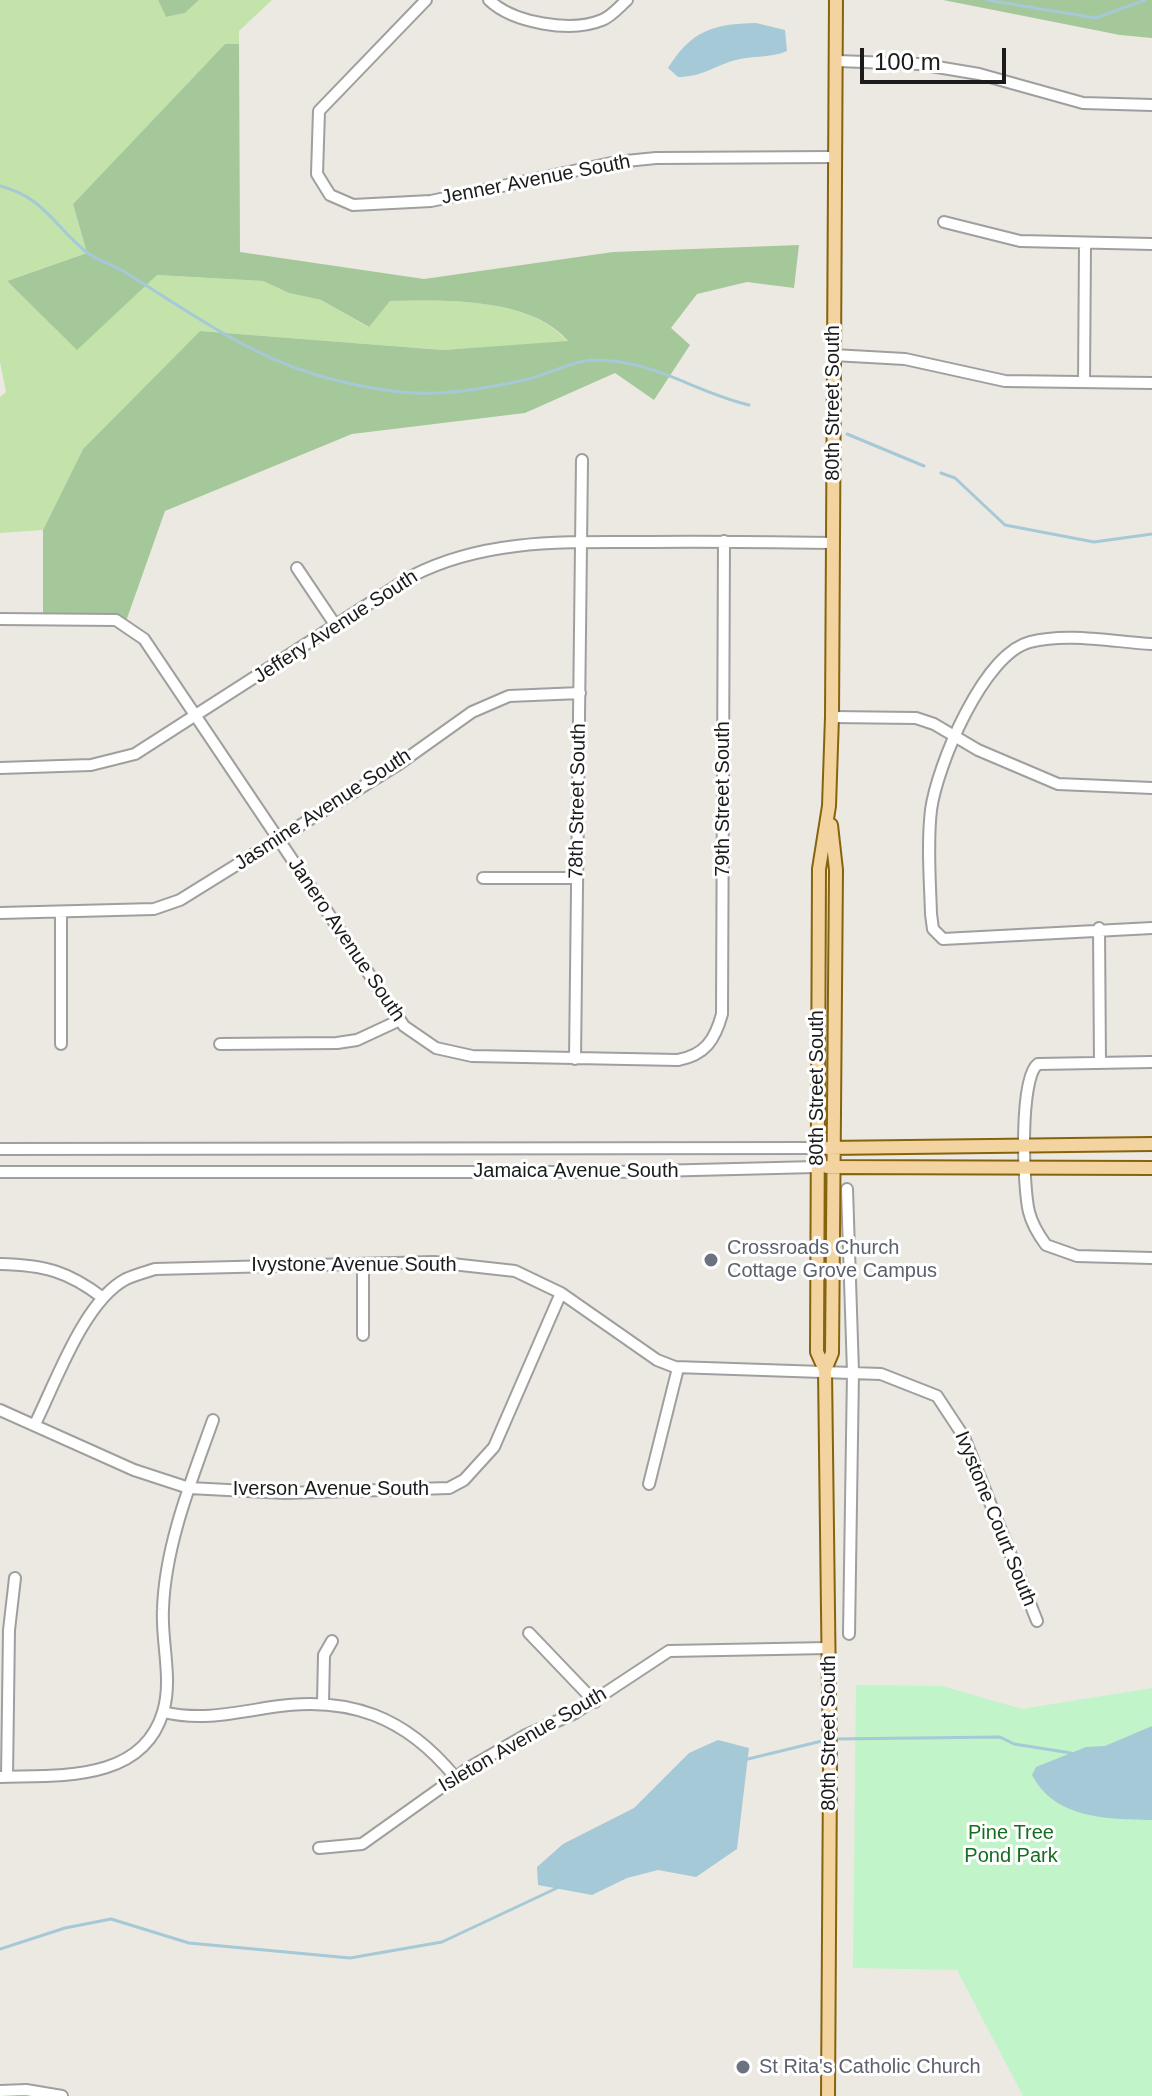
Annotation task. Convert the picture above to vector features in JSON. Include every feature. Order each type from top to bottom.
[{"type":"main road","name":"80th Street South","points":[[825,1370],[817,1352],[816,1148],[819,869],[829,806],[832,717],[836,0]]},
{"type":"main road","name":"80th Street South","points":[[828,2096],[825,1370],[832,1353],[836,870],[829,806]]},
{"type":"main road","name":"Jamaica Avenue South","points":[[816,1148],[1152,1144]]},
{"type":"main road","name":"Jamaica Avenue South","points":[[816,1167],[1152,1168]]},
{"type":"street","name":"Jenner Avenue South","points":[[426,0],[327,99],[317,120],[317,174],[330,195],[353,205],[431,201],[629,161],[835,157]]},
{"type":"street","points":[[489,0],[520,20],[567,24],[603,20],[627,0]]},
{"type":"street","points":[[837,61],[919,64],[979,74],[1083,103],[1152,105]]},
{"type":"street","points":[[944,222],[1020,241],[1085,245],[1152,244]]},
{"type":"street","points":[[1084,382],[1085,245]]},
{"type":"street","points":[[833,355],[905,359],[1005,381],[1152,383]]},
{"type":"street","name":"78th Street South","points":[[575,1059],[582,460]]},
{"type":"street","name":"79th Street South","points":[[702,1052],[717,1032],[722,1014],[724,541]]},
{"type":"street","name":"Jeffery Avenue South","points":[[0,768],[91,765],[135,754],[412,576],[461,556],[507,545],[581,542],[833,543]]},
{"type":"street","points":[[297,568],[336,626]]},
{"type":"street","name":"Janero Avenue South","points":[[0,619],[116,620],[125,624],[156,654],[400,1020],[417,1038],[456,1054],[678,1060],[702,1052]]},
{"type":"street","points":[[1152,644],[1058,639],[1029,642],[1003,658],[989,675],[955,737],[938,778],[931,811],[931,914],[933,929],[943,939],[1099,928],[1152,928]]},
{"type":"street","name":"Jasmine Avenue South","points":[[0,913],[154,909],[180,900],[489,703],[509,696],[580,693]]},
{"type":"street","points":[[832,717],[916,718],[978,750],[1058,784],[1152,788]]},
{"type":"street","points":[[483,878],[577,878]]},
{"type":"street","points":[[61,913],[61,1044]]},
{"type":"street","points":[[1099,928],[1100,1063]]},
{"type":"street","points":[[939,953],[943,939]]},
{"type":"street","points":[[220,1044],[337,1043],[357,1040],[400,1020]]},
{"type":"street","points":[[1152,1062],[1038,1064],[1032,1068],[1024,1145],[1028,1209],[1046,1245],[1077,1256],[1152,1258]]},
{"type":"street","name":"Jamaica Avenue South","points":[[0,1149],[816,1148]]},
{"type":"street","name":"Jamaica Avenue South","points":[[0,1172],[614,1172],[816,1167]]},
{"type":"street","name":"80th Street South","points":[[847,1189],[853,1372],[849,1634]]},
{"type":"street","name":"Ivystone Avenue South","points":[[35,1424],[88,1318],[103,1298],[125,1280],[155,1269],[434,1262],[515,1271],[561,1293],[657,1360],[678,1368],[825,1370]]},
{"type":"street","points":[[0,1264],[49,1268],[76,1277],[103,1298]]},
{"type":"street","points":[[363,1265],[363,1335]]},
{"type":"street","name":"Iverson Avenue South","points":[[0,1410],[134,1470],[189,1488],[285,1493],[402,1492],[449,1488],[464,1480],[494,1447],[561,1293]]},
{"type":"street","points":[[649,1484],[678,1368]]},
{"type":"street","name":"Ivystone Court South","points":[[825,1370],[893,1376],[937,1396],[964,1437],[1037,1621]]},
{"type":"street","points":[[15,1578],[9,1630],[3,1777],[90,1773],[112,1767],[144,1743],[163,1712],[167,1655],[162,1610],[167,1576],[189,1488],[213,1420]]},
{"type":"street","points":[[529,1633],[595,1702]]},
{"type":"street","points":[[323,1703],[324,1655],[332,1641]]},
{"type":"street","name":"Isleton Avenue South","points":[[319,1848],[362,1844],[455,1777],[524,1736],[595,1702],[657,1655],[669,1651],[828,1648]]},
{"type":"street","points":[[163,1712],[207,1718],[275,1706],[323,1703],[375,1712],[425,1744],[455,1777]]},
{"type":"street","points":[[0,2091],[26,2090],[62,2096]]},
{"type":"green space","points":[[0,0],[158,0],[166,17],[185,13],[199,0],[272,0],[239,31],[239,44],[225,44],[73,204],[87,253],[7,281],[77,349],[156,275],[263,281],[289,293],[321,300],[368,327],[390,301],[485,304],[532,316],[552,327],[568,342],[443,350],[200,331],[83,449],[43,530],[0,533],[0,397],[6,392],[0,362]]},
{"type":"green space","points":[[158,0],[199,0],[185,13],[166,17]]},
{"type":"green space","points":[[943,0],[1152,0],[1152,38],[1120,35]]},
{"type":"green space","points":[[225,44],[239,44],[240,252],[424,279],[613,252],[799,245],[794,288],[747,282],[697,294],[671,328],[690,345],[654,400],[615,373],[525,413],[352,434],[165,511],[125,624],[43,619],[43,530],[83,449],[200,331],[443,350],[568,341],[532,316],[485,304],[390,301],[369,327],[321,300],[289,293],[263,281],[157,275],[77,350],[7,281],[87,253],[73,204]]},
{"type":"green space","name":"Pine Tree Pond Park","points":[[856,1685],[942,1686],[1022,1709],[1152,1688],[1152,2096],[1023,2096],[957,1970],[853,1968]]},
{"type":"water","points":[[756,23],[785,30],[787,51],[739,59],[686,77],[678,77],[668,68],[695,37],[727,25]]},
{"type":"water","points":[[1152,1726],[1152,1820],[1100,1817],[1068,1808],[1042,1790],[1032,1775],[1036,1767],[1086,1747],[1105,1746]]},
{"type":"water","points":[[718,1740],[749,1748],[737,1849],[696,1877],[658,1870],[627,1878],[592,1895],[538,1885],[537,1867],[563,1844],[634,1808],[689,1753]]},
{"type":"waterway","points":[[987,0],[1096,18],[1145,0]]},
{"type":"waterway","points":[[0,186],[37,204],[95,258],[123,271],[245,345],[320,376],[376,389],[448,392],[529,379],[585,361],[615,361],[655,371],[749,405]]},
{"type":"waterway","points":[[847,434],[924,466]]},
{"type":"waterway","points":[[941,473],[955,478],[1005,525],[1094,542],[1152,534]]},
{"type":"waterway","points":[[833,1739],[1000,1737],[1014,1744],[1071,1753]]},
{"type":"waterway","points":[[748,1759],[826,1740]]},
{"type":"waterway","points":[[0,1949],[65,1928],[111,1919],[189,1943],[350,1958],[442,1942],[557,1888]]},
{"type":"place","name":"Crossroads Church Cottage Grove Campus","points":[[711,1260]]},
{"type":"place","name":"St Rita's Catholic Church","points":[[743,2067]]}]
